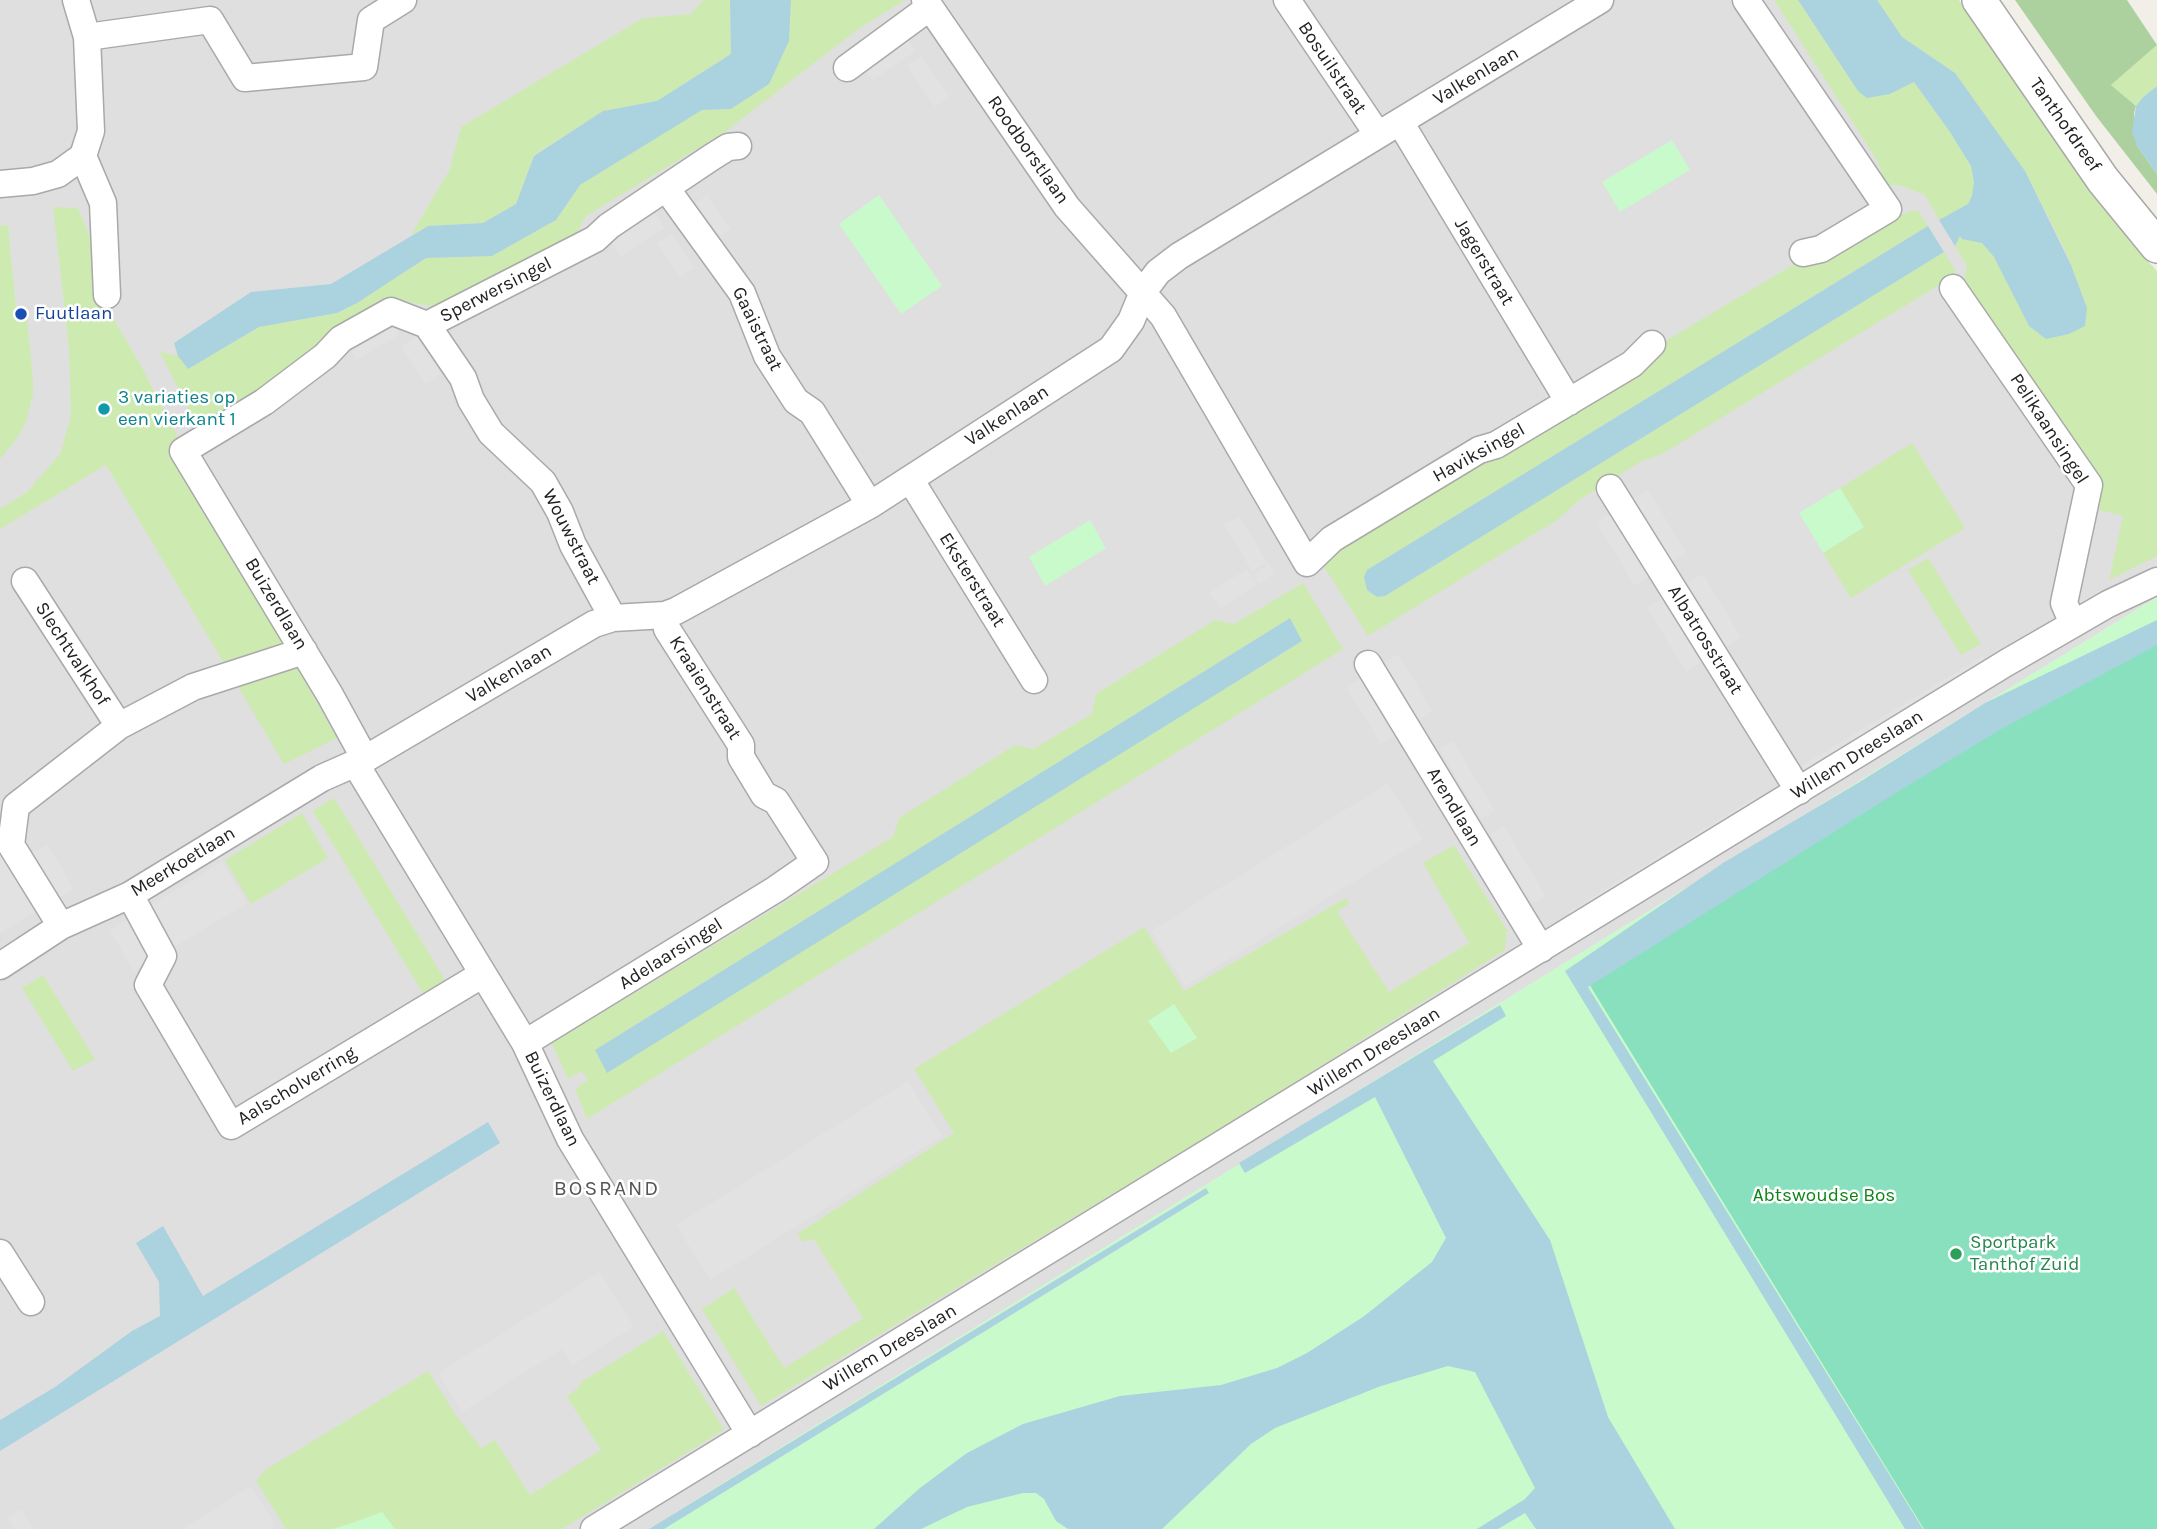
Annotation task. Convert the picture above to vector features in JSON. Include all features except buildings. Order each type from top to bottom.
[{"type":"street","points":[[0,184],[33,181],[58,174],[83,156],[91,131],[87,37],[76,0]]},
{"type":"street","points":[[87,37],[210,20],[245,78],[363,67],[369,10],[403,0]]},
{"type":"street","name":"Bosuilstraat","points":[[1287,0],[1389,129]]},
{"type":"street","name":"Valkenlaan","points":[[360,761],[594,624],[613,618],[665,615],[677,611],[870,505],[1111,349],[1131,321],[1143,292],[1158,272],[1179,256],[1600,0]]},
{"type":"street","points":[[1746,0],[1888,209],[1821,249],[1803,253]]},
{"type":"street","name":"Tanthofdreef","points":[[1979,0],[2103,180],[2157,246]]},
{"type":"street","points":[[846,68],[927,3]]},
{"type":"street","name":"Roodborstlaan","points":[[927,3],[1067,207],[1143,292]]},
{"type":"street","name":"Jagerstraat","points":[[1389,129],[1569,402]]},
{"type":"street","name":"Sperwersingel","points":[[183,451],[264,402],[325,356],[341,339],[391,311],[427,326],[595,239],[609,226],[728,147],[738,146]]},
{"type":"street","points":[[83,156],[103,203],[107,295]]},
{"type":"street","name":"Gaaistraat","points":[[666,188],[736,283],[767,356],[796,401],[812,412],[870,505]]},
{"type":"street","name":"Pelikaansingel","points":[[1953,288],[2089,485],[2064,603],[2073,624]]},
{"type":"street","name":"Haviksingel","points":[[1143,292],[1164,316],[1307,563],[1343,532],[1479,450],[1496,445],[1632,364],[1652,344]]},
{"type":"street","name":"Wouwstraat","points":[[427,326],[463,378],[471,400],[491,433],[543,482],[560,512],[573,545],[613,618]]},
{"type":"street","name":"Buizerdlaan","points":[[183,451],[304,651],[360,761],[525,1043],[570,1139],[750,1434]]},
{"type":"street","name":"Eksterstraat","points":[[910,479],[1034,680]]},
{"type":"street","name":"Albatrosstraat","points":[[1610,488],[1799,791]]},
{"type":"street","name":"Slechtvalkhof","points":[[25,581],[118,726]]},
{"type":"street","name":"Willem Dreeslaan","points":[[594,1529],[2073,624],[2157,581]]},
{"type":"street","name":"Kraaienstraat","points":[[665,615],[667,629],[741,745],[741,757],[752,776],[764,795],[776,801],[816,862]]},
{"type":"street","name":"Slechtvalkhof","points":[[61,926],[11,845],[16,806],[118,726],[193,687],[304,651]]},
{"type":"street","name":"Arendlaan","points":[[1368,664],[1541,949]]},
{"type":"street","name":"Meerkoetlaan","points":[[2,958],[61,926],[130,895],[322,778],[360,761]]},
{"type":"street","name":"Adelaarsingel","points":[[525,1043],[816,862]]},
{"type":"street","name":"Aalscholverring","points":[[130,895],[163,956],[148,985],[231,1126],[483,974]]},
{"type":"street","points":[[2,1259],[31,1302]]},
{"type":"shaded area","points":[[0,0],[1954,0],[2157,286],[2157,597],[649,1529],[0,1529]]},
{"type":"shaded area","points":[[905,36],[916,51],[872,80],[861,65]]},
{"type":"shaded area","points":[[921,56],[950,97],[935,107],[907,66]]},
{"type":"shaded area","points":[[707,195],[731,229],[716,239],[693,206]]},
{"type":"shaded area","points":[[655,213],[665,228],[621,257],[611,242]]},
{"type":"shaded area","points":[[671,234],[695,267],[680,277],[657,243]]},
{"type":"shaded area","points":[[391,322],[399,335],[357,360],[349,347]]},
{"type":"shaded area","points":[[416,336],[441,373],[426,384],[401,346]]},
{"type":"shaded area","points":[[1648,490],[1687,553],[1672,562],[1633,498]]},
{"type":"shaded area","points":[[1611,513],[1650,577],[1635,586],[1596,522]]},
{"type":"shaded area","points":[[1239,516],[1275,574],[1259,584],[1253,575],[1266,566],[1264,564],[1252,571],[1224,525]]},
{"type":"shaded area","points":[[1247,569],[1257,585],[1220,609],[1209,593]]},
{"type":"shaded area","points":[[1703,574],[1741,637],[1726,647],[1687,582]]},
{"type":"shaded area","points":[[1662,598],[1701,662],[1686,672],[1647,608]]},
{"type":"shaded area","points":[[1398,654],[1433,711],[1418,720],[1383,663]]},
{"type":"shaded area","points":[[1983,656],[1987,662],[1805,772],[1801,766]]},
{"type":"shaded area","points":[[1362,678],[1396,735],[1381,744],[1346,687]]},
{"type":"shaded area","points":[[1453,741],[1495,811],[1481,819],[1439,749]]},
{"type":"shaded area","points":[[1388,783],[1423,839],[1185,986],[1151,931]]},
{"type":"shaded area","points":[[1755,797],[1758,802],[1572,918],[1568,912]]},
{"type":"shaded area","points":[[1504,826],[1546,896],[1532,904],[1490,834]]},
{"type":"shaded area","points":[[48,844],[74,889],[0,933],[0,847],[11,865]]},
{"type":"shaded area","points":[[222,862],[247,903],[134,971],[109,930]]},
{"type":"shaded area","points":[[908,1081],[942,1136],[710,1280],[676,1225]]},
{"type":"shaded area","points":[[600,1272],[634,1327],[572,1365],[562,1349],[462,1412],[438,1373]]},
{"type":"shaded area","points":[[251,1486],[276,1526],[272,1529],[182,1529]]},
{"type":"shaded area","points":[[22,1509],[34,1529],[14,1529],[7,1518]]},
{"type":"green space","points":[[703,0],[730,0],[731,54],[657,101],[603,111],[534,155],[516,204],[483,223],[428,226],[411,235],[449,171],[461,127],[643,18],[691,14]]},
{"type":"green space","points":[[791,0],[905,0],[858,29],[725,132],[586,216],[576,235],[435,307],[389,298],[329,333],[325,347],[261,397],[248,395],[196,425],[160,352],[178,356],[188,369],[259,327],[337,313],[426,258],[492,256],[556,220],[580,185],[702,110],[731,109],[789,41]]},
{"type":"green space","points":[[1774,0],[1798,0],[1858,91],[1890,94],[1914,82],[1971,166],[1974,182],[1968,204],[1939,220],[1925,195],[1899,185],[1881,185],[1882,173],[1877,160]]},
{"type":"green space","points":[[1877,0],[1959,0],[2131,243],[2157,271],[2157,556],[2109,580],[2123,516],[2099,510],[2101,496],[2098,483],[1962,291],[1967,266],[1955,246],[1960,236],[1982,243],[1994,257],[2012,290],[2087,308],[2065,250],[2025,171],[1955,73],[1902,37]]},
{"type":"green space","points":[[2015,0],[2127,0],[2157,45],[2111,85],[2136,106],[2134,113],[2137,146],[2157,174],[2157,194],[2096,116]]},
{"type":"green space","points":[[2157,45],[2157,86],[2136,106],[2111,85]]},
{"type":"green space","points":[[1672,140],[1690,170],[1620,212],[1602,182]]},
{"type":"green space","points":[[879,195],[942,286],[901,314],[839,224]]},
{"type":"green space","points":[[53,207],[78,208],[91,240],[98,293],[139,362],[178,437],[171,444],[337,738],[284,764],[106,465],[0,529],[0,509],[27,492],[60,454],[71,416],[69,348]]},
{"type":"green space","points":[[1918,211],[1928,226],[1367,570],[1385,596],[1944,252],[1955,270],[1954,276],[1662,454],[1640,462],[1579,500],[1557,520],[1368,636],[1321,562],[1336,545],[1484,456],[1499,458],[1646,370],[1652,349],[1806,257],[1825,262],[1885,226],[1892,217]]},
{"type":"green space","points":[[8,225],[17,319],[27,318],[33,394],[26,422],[0,459],[0,226]]},
{"type":"green space","points":[[1912,443],[1965,528],[1851,598],[1823,553],[1864,527],[1840,488]]},
{"type":"green space","points":[[1840,488],[1864,527],[1823,553],[1799,513]]},
{"type":"green space","points":[[1090,520],[1106,548],[1045,586],[1029,557]]},
{"type":"green space","points":[[1928,558],[1981,644],[1961,655],[1908,570]]},
{"type":"green space","points":[[1303,583],[1343,649],[587,1119],[575,1089],[588,1080],[582,1071],[568,1079],[552,1043],[893,837],[899,818],[1015,745],[1033,749],[1092,714],[1096,694],[1215,620],[1234,624]],"holes":[[[1290,618],[1302,641],[607,1072],[595,1050]]]},
{"type":"green space","name":"Abtswoudse Bos","points":[[2157,597],[2157,1529],[649,1529]]},
{"type":"green space","name":"Sportpark Tanthof Zuid","points":[[2157,633],[2157,1529],[1924,1529],[1586,979]]},
{"type":"green space","points":[[334,798],[447,983],[425,997],[313,811]]},
{"type":"green space","points":[[302,813],[328,858],[251,904],[225,860]]},
{"type":"green space","points":[[1454,845],[1507,930],[1505,950],[1231,1122],[761,1406],[702,1309],[734,1288],[784,1368],[863,1318],[814,1239],[803,1242],[797,1234],[954,1133],[914,1069],[1144,927],[1184,991],[1346,898],[1349,903],[1337,912],[1389,992],[1469,943],[1423,863]]},
{"type":"green space","points":[[43,975],[95,1059],[73,1071],[22,988]]},
{"type":"green space","points":[[1174,1004],[1197,1038],[1171,1053],[1148,1021]]},
{"type":"green space","points":[[663,1331],[724,1430],[562,1529],[286,1529],[256,1481],[265,1470],[428,1371],[481,1448],[495,1440],[530,1495],[601,1450],[567,1397],[581,1382]]},
{"type":"green space","points":[[382,1512],[395,1529],[333,1529],[355,1522]]},
{"type":"water","points":[[730,0],[791,0],[789,41],[769,84],[731,109],[702,110],[580,185],[556,220],[492,256],[426,258],[337,313],[259,327],[188,369],[178,356],[174,343],[251,292],[331,284],[428,226],[483,223],[516,204],[534,156],[603,111],[657,101],[731,54]]},
{"type":"water","points":[[1798,0],[1877,0],[1902,37],[1955,73],[2025,171],[2071,265],[2087,308],[2085,326],[2069,334],[2046,339],[2029,326],[1994,257],[1982,243],[1962,239],[1960,236],[1955,246],[1939,220],[1968,204],[1974,182],[1971,166],[1950,132],[1914,82],[1890,94],[1867,98],[1858,91]]},
{"type":"water","points":[[2157,86],[2157,174],[2137,146],[2132,132],[2136,106]]},
{"type":"water","points":[[1928,226],[1944,252],[1385,596],[1377,597],[1367,590],[1364,577],[1367,570]]},
{"type":"water","points":[[1290,618],[1302,641],[607,1073],[595,1050]]},
{"type":"water","points":[[2157,620],[2157,645],[2003,728],[1588,987],[1923,1529],[1905,1529],[1565,971],[1723,863],[1985,703]]},
{"type":"water","points":[[1500,1005],[1506,1016],[1433,1061],[1550,1240],[1608,1417],[1675,1529],[1536,1529],[1525,1513],[1498,1529],[1477,1529],[1525,1499],[1535,1488],[1475,1372],[1448,1366],[1381,1386],[1275,1428],[1251,1444],[1162,1529],[1068,1529],[1056,1521],[1044,1499],[1036,1493],[1023,1493],[967,1507],[921,1529],[874,1529],[920,1488],[967,1453],[1023,1424],[1120,1396],[1221,1385],[1277,1368],[1307,1353],[1363,1317],[1432,1262],[1446,1238],[1375,1097],[1245,1173],[1239,1163]]},
{"type":"water","points":[[488,1122],[500,1143],[0,1451],[0,1420],[55,1387],[132,1331],[160,1316],[159,1282],[136,1243],[163,1226],[203,1296]]},
{"type":"water","points":[[1206,1188],[1209,1193],[664,1529],[649,1529]]},
{"type":"place","name":"Fuutlaan","points":[[21,314]]},
{"type":"place","name":"3 variaties op een vierkant 1","points":[[104,409]]},
{"type":"place","name":"Sportpark Tanthof Zuid","points":[[1956,1254]]},
{"type":"district","name":"BOSRAND","points":[[607,1189]]}]
